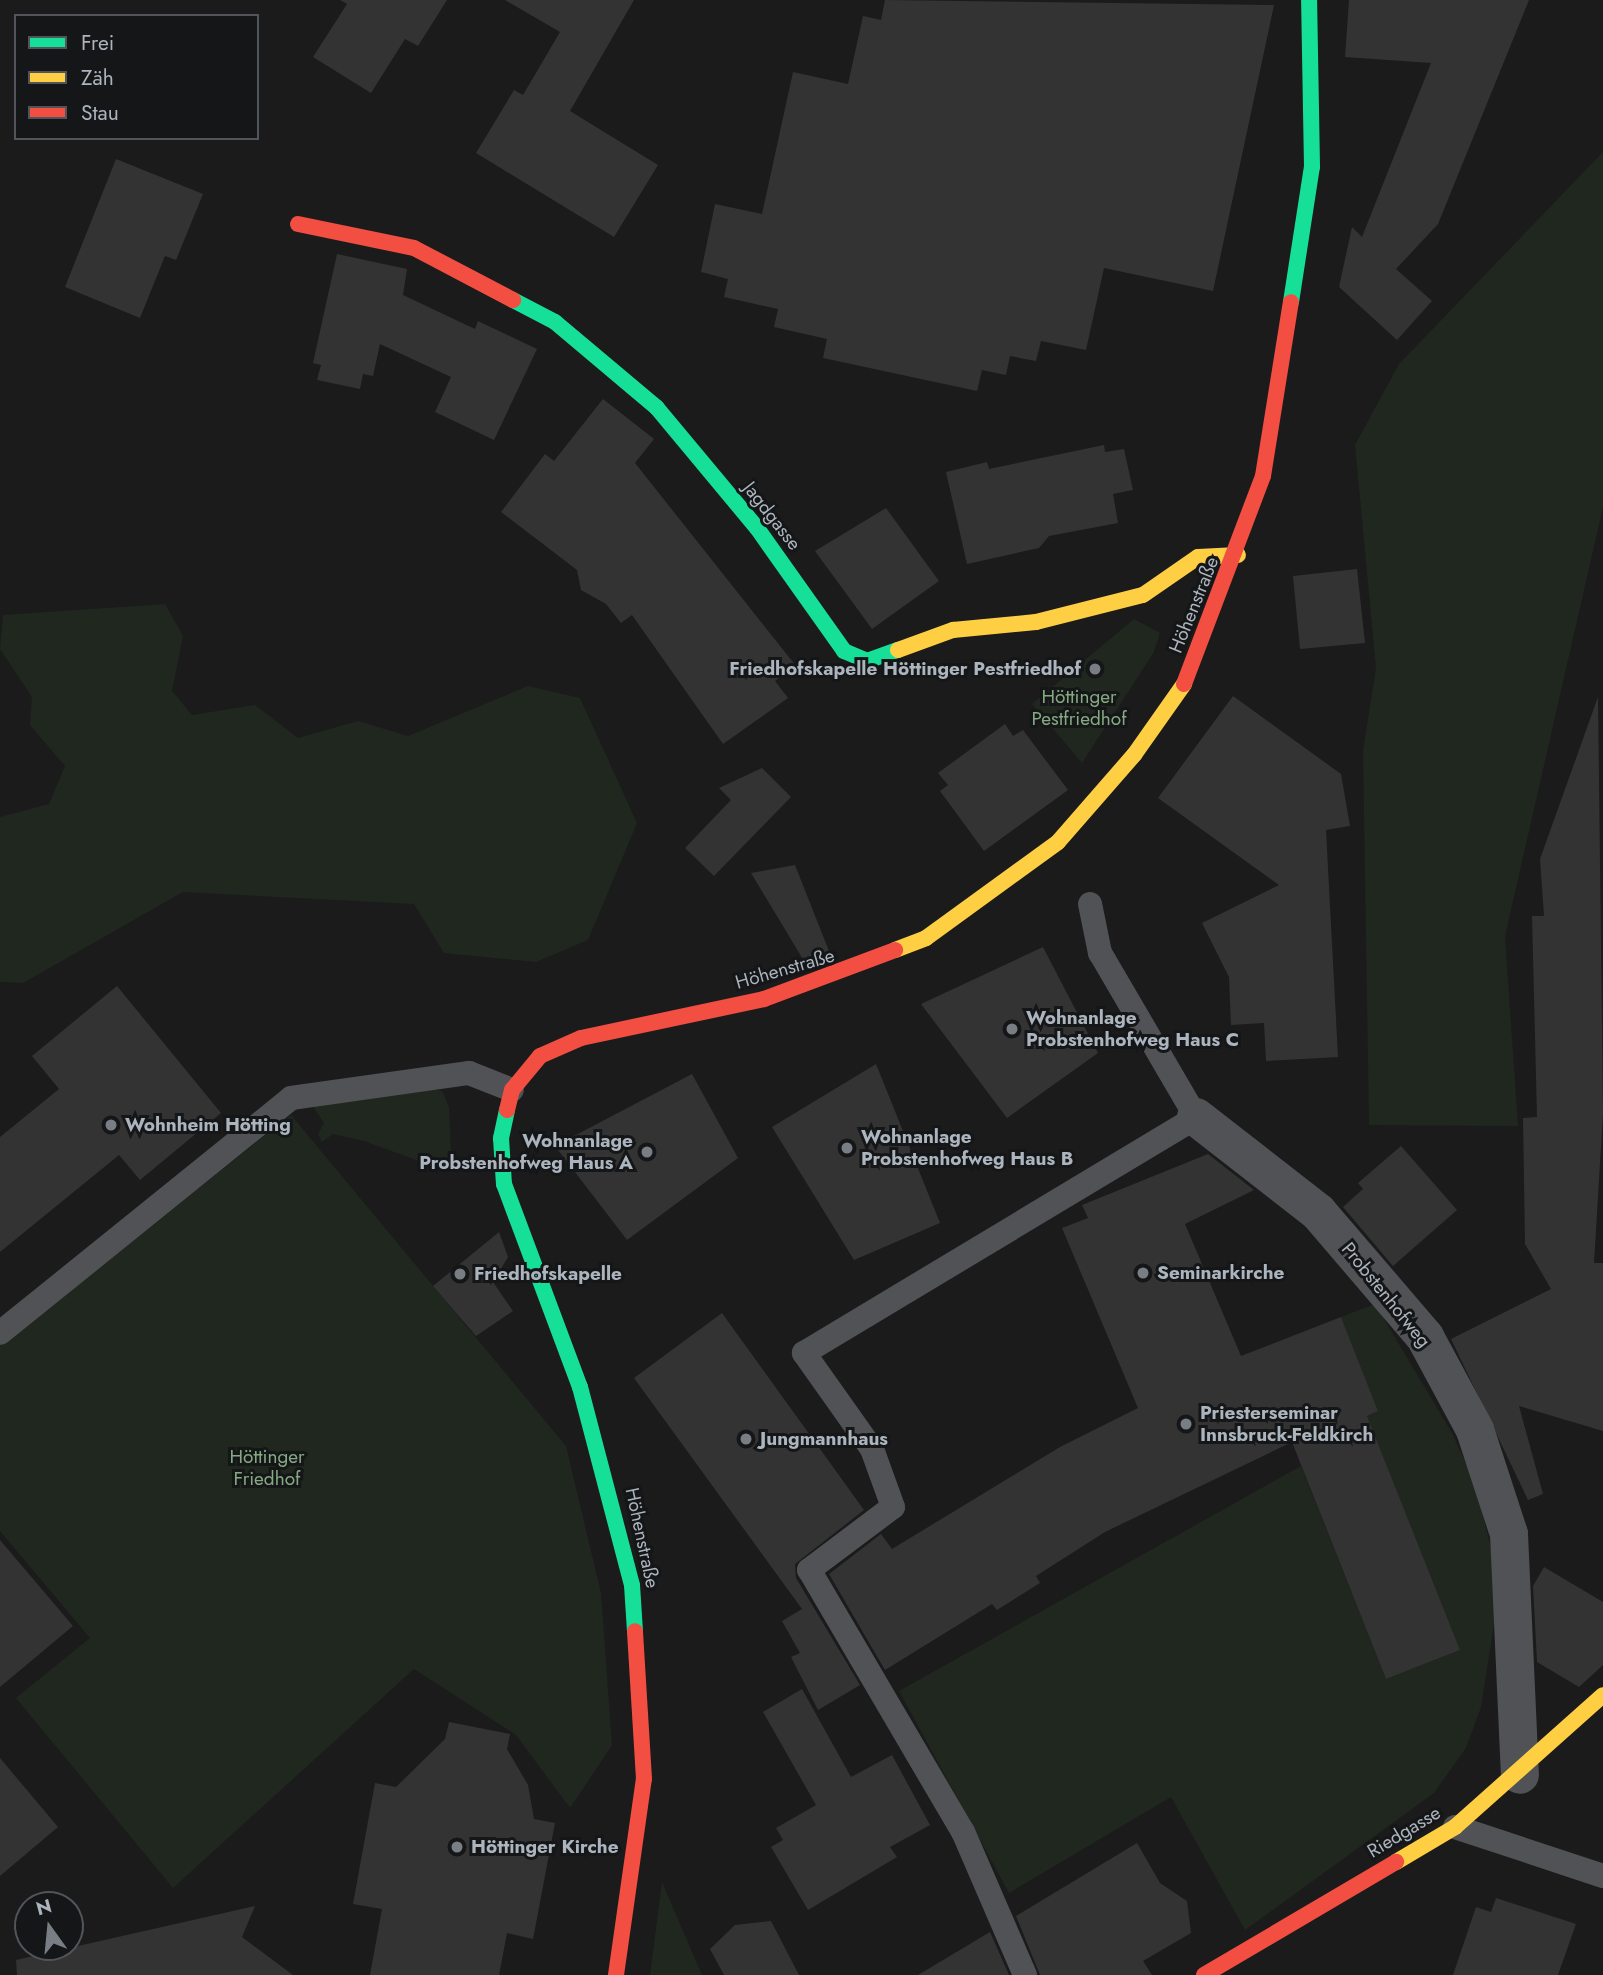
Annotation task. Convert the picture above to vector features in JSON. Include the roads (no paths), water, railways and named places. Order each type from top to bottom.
[{"type":"street","name":"Höhenstraße","points":[[616,1975],[643,1779],[632,1585],[580,1387],[504,1184],[501,1138],[512,1090],[540,1056],[581,1038],[810,986],[891,956],[992,896],[1058,842],[1135,755],[1184,684],[1238,555],[1266,462],[1312,167],[1308,0]]},
{"type":"street","name":"Jagdgasse","points":[[298,224],[414,248],[555,322],[657,408],[757,528],[845,651],[867,661],[953,630],[1036,622],[1143,594],[1199,557],[1238,555]]},
{"type":"street","name":"Probstenhofweg","points":[[1196,1117],[1318,1212],[1425,1337],[1475,1430],[1509,1534],[1520,1775]]},
{"type":"street","name":"Riedgasse","points":[[1204,1975],[1455,1827],[1520,1775],[1603,1695]]},
{"type":"lane","points":[[1025,1975],[963,1832],[809,1570],[893,1507],[872,1449],[804,1353],[1196,1117],[1100,953],[1090,904]]},
{"type":"lane","points":[[0,1334],[291,1098],[469,1073],[512,1090]]},
{"type":"lane","points":[[1455,1827],[1603,1876]]},
{"type":"place","name":"Friedhofskapelle Höttinger Pestfriedhof","points":[[1095,669]]},
{"type":"place","name":"Wohnanlage Probstenhofweg Haus C","points":[[1012,1029]]},
{"type":"place","name":"Wohnheim Hötting","points":[[111,1125]]},
{"type":"place","name":"Wohnanlage Probstenhofweg Haus B","points":[[847,1148]]},
{"type":"place","name":"Wohnanlage Probstenhofweg Haus A","points":[[647,1152]]},
{"type":"place","name":"Seminarkirche","points":[[1143,1273]]},
{"type":"place","name":"Friedhofskapelle","points":[[460,1274]]},
{"type":"place","name":"Priesterseminar Innsbruck-Feldkirch","points":[[1186,1424]]},
{"type":"place","name":"Jungmannhaus","points":[[746,1439]]},
{"type":"place","name":"Höttinger Kirche","points":[[457,1847]]},
{"type":"park label","name":"Höttinger Pestfriedhof","points":[[1079,708]]},
{"type":"park label","name":"Höttinger Friedhof","points":[[267,1468]]}]
